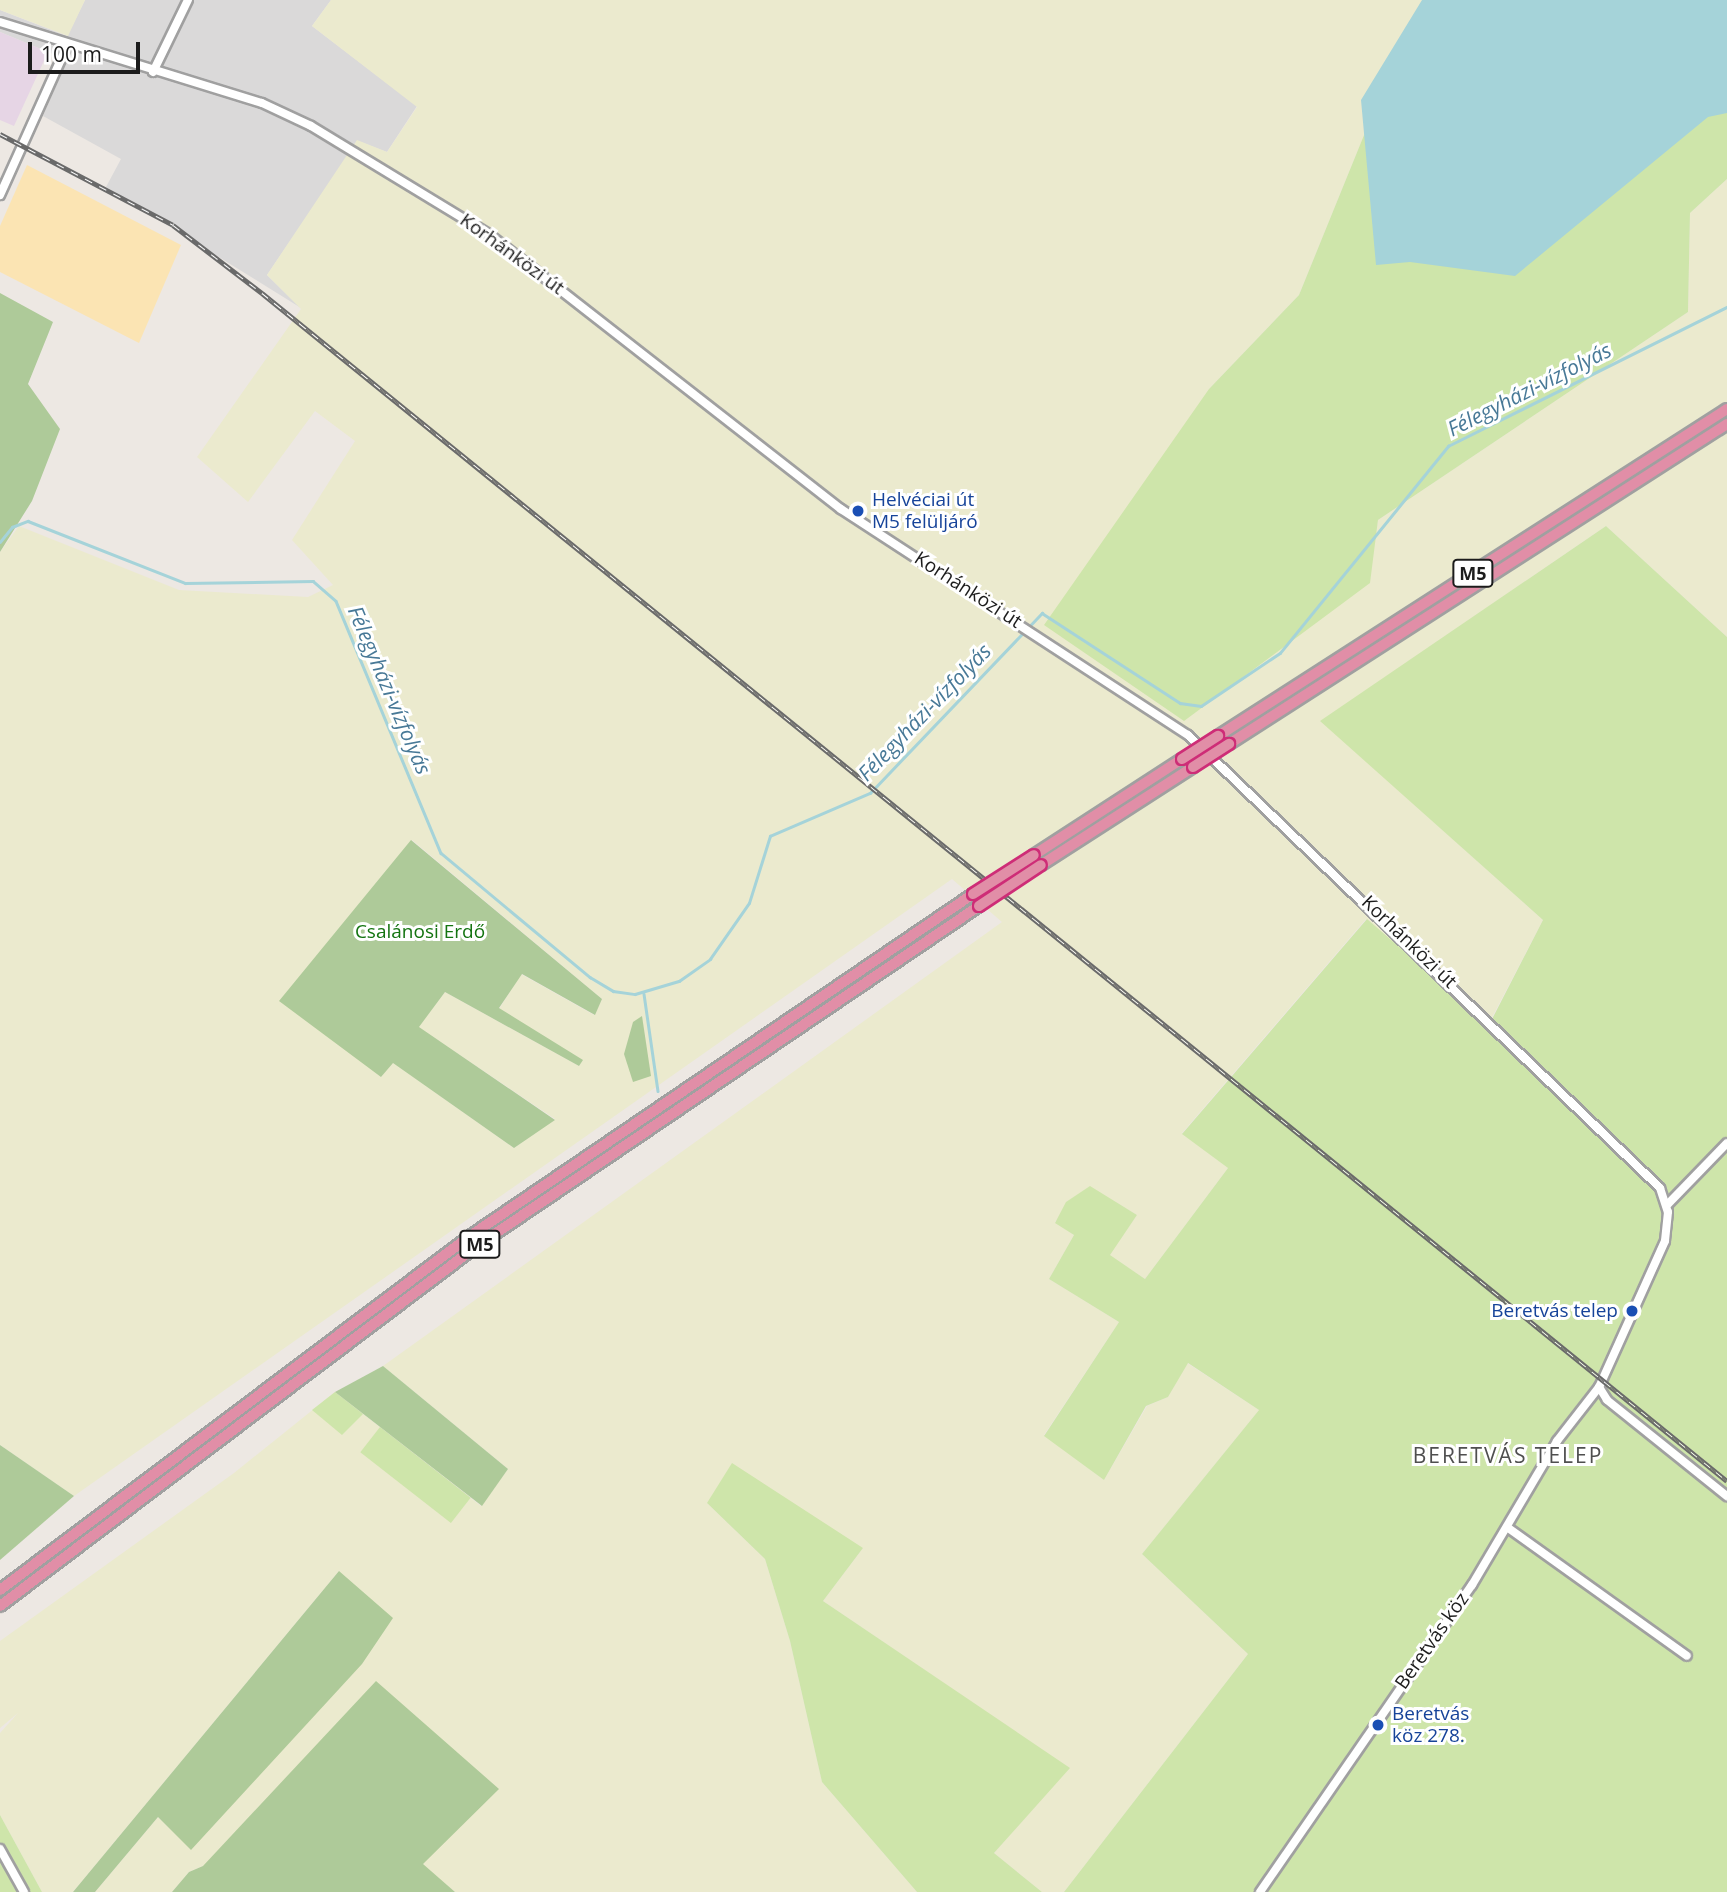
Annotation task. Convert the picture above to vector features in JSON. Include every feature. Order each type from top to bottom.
[{"type":"highway","name":"M5","points":[[0,1590],[470,1236],[973,894],[1727,409]]},
{"type":"highway","name":"M5","points":[[0,1606],[477,1246],[1041,865],[1727,424]]},
{"type":"street","points":[[153,72],[188,0]]},
{"type":"street","name":"Korhánközi út","points":[[0,22],[67,46],[285,112],[467,220],[841,509],[1171,722],[1218,760],[1646,1171],[1667,1205]]},
{"type":"street","points":[[0,195],[67,46]]},
{"type":"street","points":[[1727,1143],[1667,1205],[1665,1241],[1599,1387],[1606,1400],[1727,1496]]},
{"type":"street","name":"Beretvás köz","points":[[1260,1892],[1507,1527],[1587,1395],[1599,1387]]},
{"type":"street","points":[[1507,1527],[1687,1656]]},
{"type":"street","points":[[0,1849],[24,1892]]},
{"type":"shaded area","points":[[85,0],[331,0],[312,26],[417,106],[387,152],[358,141],[267,275],[301,308],[106,187],[121,159],[43,116],[67,60],[0,32],[0,10],[67,36]]},
{"type":"shaded area","points":[[0,32],[48,52],[14,126],[0,120]]},
{"type":"green space","points":[[0,0],[85,0],[68,36],[0,10]]},
{"type":"green space","points":[[331,0],[1473,0],[1386,81],[1299,295],[1209,389],[1369,583],[1378,520],[1688,312],[1690,213],[1727,179],[1727,637],[1606,526],[1321,721],[1543,920],[1488,1025],[1366,919],[1182,1133],[1228,1168],[1145,1279],[1109,1255],[1137,1215],[1090,1187],[1055,1222],[1074,1235],[1049,1279],[1119,1322],[1044,1435],[1104,1480],[1147,1406],[1168,1397],[1187,1363],[1259,1410],[1142,1554],[1248,1654],[1064,1892],[1042,1892],[994,1853],[1069,1768],[823,1601],[863,1548],[707,1503],[765,1559],[790,1641],[822,1782],[917,1892],[455,1892],[422,1865],[203,1866],[189,1872],[172,1892],[95,1892],[158,1817],[191,1849],[339,1571],[73,1892],[42,1892],[0,1815],[0,1733],[18,1713],[0,1728],[0,1641],[234,1473],[335,1392],[481,1506],[508,1469],[383,1366],[1002,922],[952,879],[74,1496],[0,1445],[0,552],[19,526],[179,590],[308,597],[333,585],[292,540],[355,441],[315,411],[248,502],[197,457],[301,309],[267,275],[357,140],[387,152],[417,107],[312,26]],"holes":[[[412,840],[602,999],[594,1015],[521,974],[499,1009],[582,1060],[579,1066],[445,992],[418,1027],[555,1119],[514,1148],[392,1062],[381,1077]]]},
{"type":"green space","points":[[1727,0],[1727,179],[1690,213],[1688,312],[1378,520],[1370,583],[1184,721],[1044,625],[1209,389],[1299,295],[1386,81]]},
{"type":"green space","points":[[0,293],[53,322],[28,384],[60,429],[32,501],[0,552]]},
{"type":"green space","points":[[1606,526],[1727,637],[1727,1892],[1064,1892],[1248,1654],[1142,1554],[1259,1410],[1188,1363],[1168,1397],[1146,1406],[1104,1480],[1044,1436],[1119,1322],[1049,1279],[1074,1235],[1055,1223],[1066,1202],[1090,1186],[1137,1215],[1110,1255],[1145,1279],[1228,1168],[1182,1134],[1367,919],[1489,1025],[1543,920],[1320,721]]},
{"type":"green space","name":"Csalánosi Erdő","points":[[411,840],[602,999],[595,1015],[522,974],[499,1008],[583,1060],[579,1066],[445,992],[419,1027],[555,1120],[514,1148],[393,1063],[381,1077],[279,1001]]},
{"type":"green space","points":[[642,1016],[651,1076],[633,1082],[624,1054],[633,1022]]},
{"type":"green space","points":[[383,1366],[508,1469],[482,1506],[335,1392]]},
{"type":"green space","points":[[335,1392],[363,1414],[342,1435],[312,1410]]},
{"type":"green space","points":[[380,1427],[471,1498],[451,1523],[360,1452]]},
{"type":"green space","points":[[0,1445],[74,1496],[0,1560]]},
{"type":"green space","points":[[732,1463],[863,1548],[823,1601],[1070,1768],[994,1853],[1042,1892],[917,1892],[822,1782],[790,1641],[765,1559],[707,1503]]},
{"type":"green space","points":[[339,1571],[393,1618],[362,1664],[191,1850],[158,1817],[95,1892],[73,1892]]},
{"type":"green space","points":[[376,1681],[499,1789],[423,1864],[455,1892],[172,1892],[189,1872],[203,1866]]},
{"type":"green space","points":[[0,1815],[42,1892],[0,1892]]},
{"type":"sand","points":[[27,165],[181,245],[139,343],[0,272],[0,226]]},
{"type":"water","points":[[1422,0],[1727,0],[1727,113],[1708,117],[1515,276],[1410,262],[1376,265],[1361,100]]},
{"type":"waterway","name":"Félegyházi-vízfolyás","points":[[0,542],[12,527],[28,521],[185,583],[313,581],[336,601],[441,853],[590,977],[613,991],[635,994],[679,981],[710,959],[749,903],[770,836],[870,793],[1042,613],[1180,703],[1201,706],[1280,653],[1448,446],[1727,307]]},
{"type":"waterway","points":[[644,994],[658,1091]]},
{"type":"railway","points":[[0,134],[173,225],[262,293],[1727,1481]]},
{"type":"place","name":"Helvéciai út M5 felüljáró","points":[[858,511]]},
{"type":"place","name":"Beretvás telep","points":[[1632,1311]]},
{"type":"place","name":"Beretvás köz 278.","points":[[1378,1725]]},
{"type":"district","name":"BERETVÁS TELEP","points":[[1508,1455]]}]
